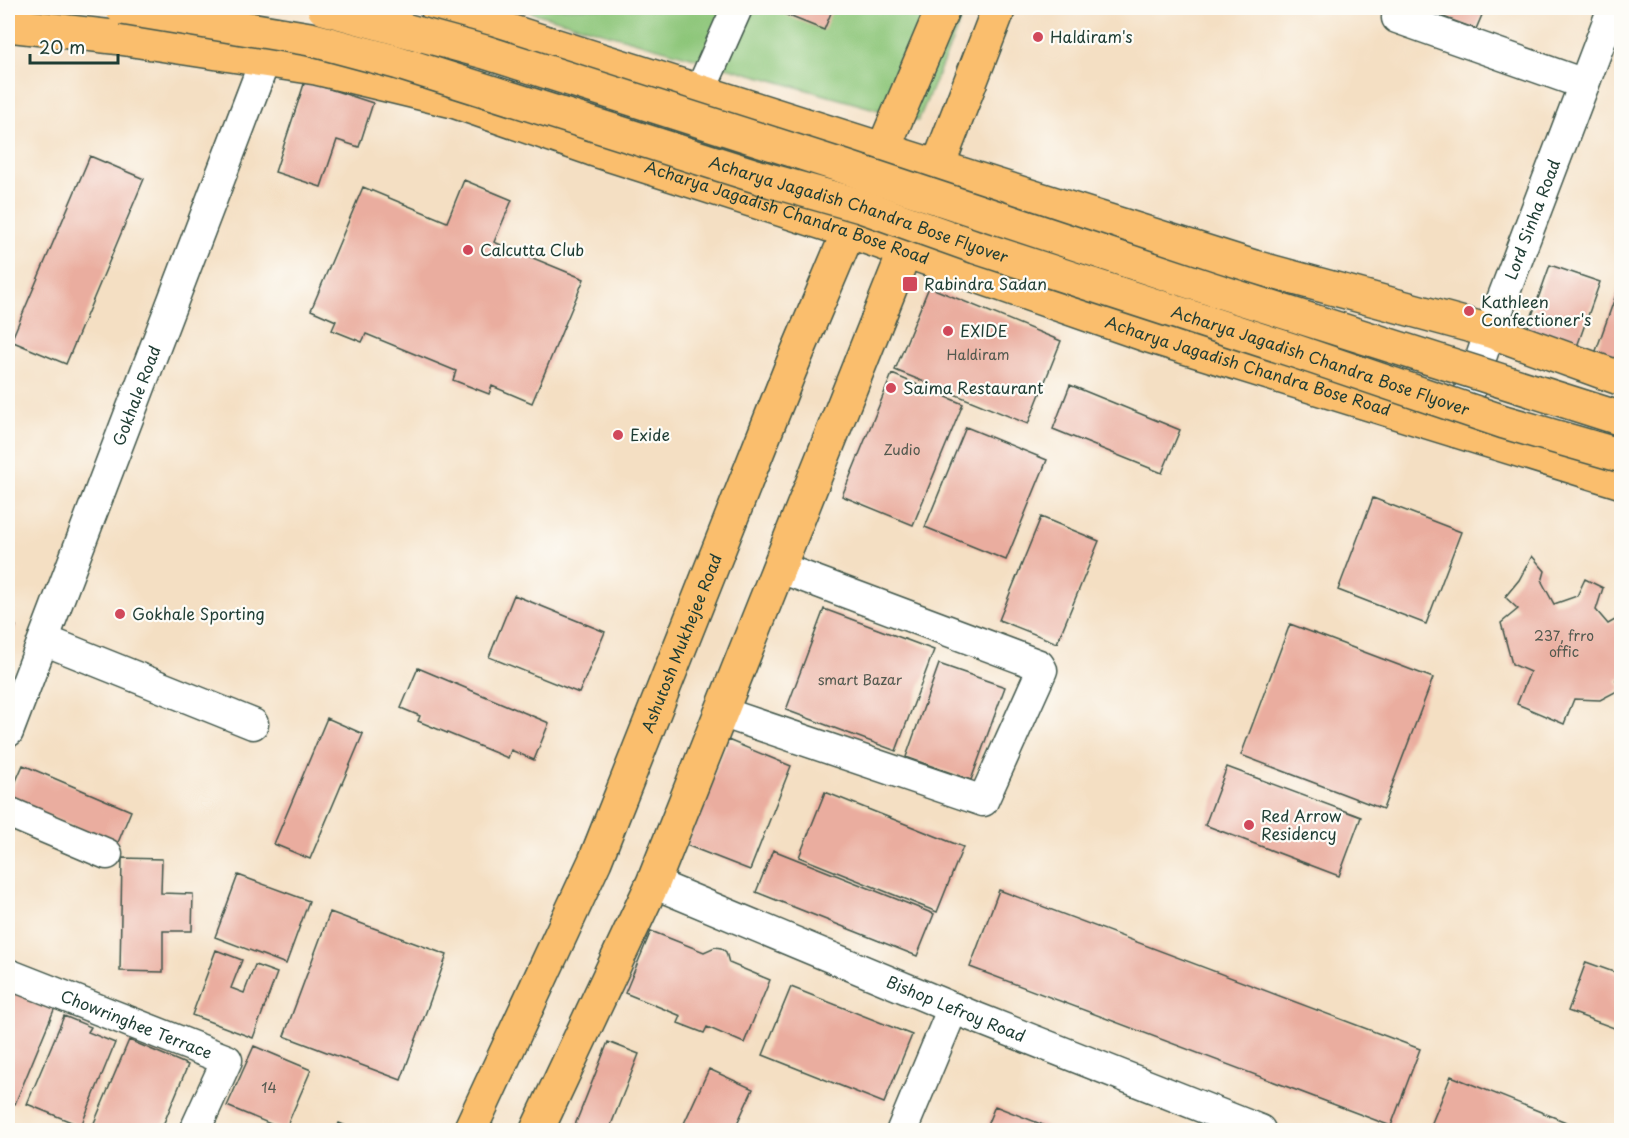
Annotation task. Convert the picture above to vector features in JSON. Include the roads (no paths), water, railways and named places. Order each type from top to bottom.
[{"type":"main road","name":"Acharya Jagadish Chandra Bose Flyover","points":[[122,8],[310,39],[396,62],[750,174],[861,206],[987,251],[1504,422],[1622,456]]},
{"type":"main road","points":[[324,8],[485,51],[1212,289],[1622,419]]},
{"type":"main road","points":[[436,8],[700,89],[936,167],[1254,267],[1490,331],[1622,379]]},
{"type":"main road","name":"Ashutosh Mukhejee Road","points":[[470,1131],[595,861],[848,231],[943,8]]},
{"type":"main road","points":[[537,1131],[653,883],[905,251],[999,8]]},
{"type":"main road","name":"Acharya Jagadish Chandra Bose Road","points":[[8,25],[316,68],[453,101],[592,150],[848,231],[1149,336],[1622,482]]},
{"type":"street","points":[[700,89],[737,8]]},
{"type":"street","name":"Lord Sinha Road","points":[[1456,432],[1490,331],[1612,8]]},
{"type":"street","points":[[1397,18],[1584,84]]},
{"type":"street","name":"Gokhale Road","points":[[8,732],[265,60]]},
{"type":"street","points":[[721,712],[983,801],[1042,670],[1039,665],[778,567]]},
{"type":"street","points":[[44,640],[253,724]]},
{"type":"street","points":[[8,812],[107,854]]},
{"type":"street","name":"Bishop Lefroy Road","points":[[653,883],[953,1008],[1260,1131]]},
{"type":"street","name":"Chowringhee Terrace","points":[[8,974],[227,1060],[195,1131]]},
{"type":"street","points":[[902,1131],[953,1008]]},
{"type":"place","name":"Haldiram's","points":[[1038,37]]},
{"type":"place","name":"Calcutta Club","points":[[468,250]]},
{"type":"place","name":"Rabindra Sadan","points":[[910,284]]},
{"type":"place","name":"Kathleen Confectioner's","points":[[1469,311]]},
{"type":"place","name":"EXIDE","points":[[948,331]]},
{"type":"place","name":"Saima Restaurant","points":[[891,388]]},
{"type":"place","name":"Exide","points":[[618,435]]},
{"type":"place","name":"Gokhale Sporting","points":[[120,614]]},
{"type":"place","name":"Red Arrow Residency","points":[[1249,825]]}]
